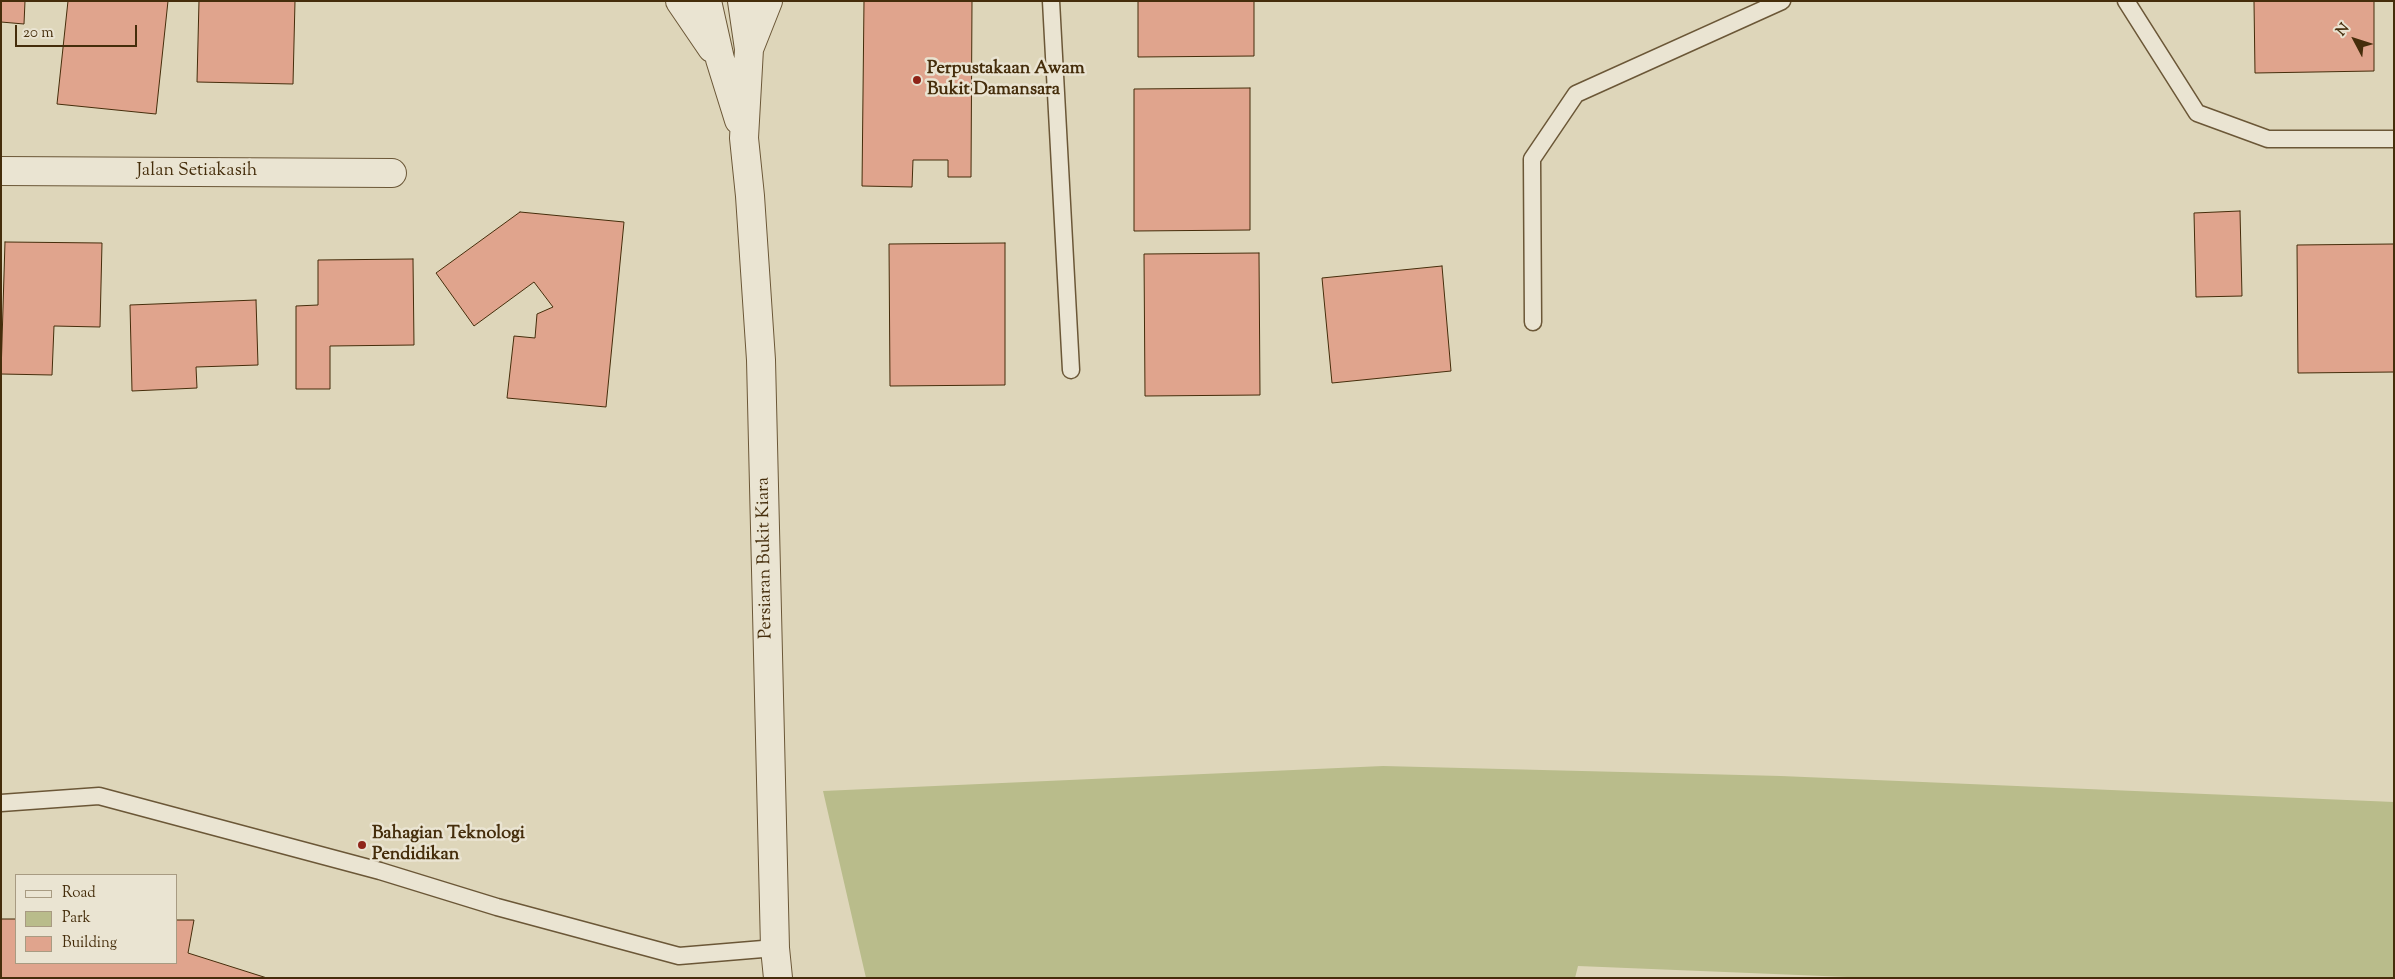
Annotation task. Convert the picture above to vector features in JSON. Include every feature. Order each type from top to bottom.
[{"type":"street","points":[[680,1],[720,59]]},
{"type":"street","name":"Persiaran Bukit Kiara","points":[[707,1],[720,59],[744,138]]},
{"type":"street","name":"Persiaran Bukit Kiara","points":[[742,1],[749,49],[744,138],[750,196],[761,360],[775,948],[778,978]]},
{"type":"street","points":[[749,49],[768,1]]},
{"type":"street","name":"Jalan Setiakasih","points":[[1,171],[392,173]]},
{"type":"lane","points":[[1051,1],[1071,370]]},
{"type":"lane","points":[[1533,322],[1532,159],[1576,94],[1782,1]]},
{"type":"lane","points":[[2126,1],[2198,113],[2268,139],[2394,139]]},
{"type":"lane","points":[[1,803],[99,796],[380,871],[497,907],[679,956],[775,948]]},
{"type":"green space","points":[[1383,766],[1781,776],[2394,802],[2394,978],[1872,978],[1578,966],[1575,978],[866,978],[823,791]]},
{"type":"building","points":[[1,1],[25,1],[24,24],[1,22]]},
{"type":"building","points":[[68,1],[168,1],[156,114],[57,104]]},
{"type":"building","points":[[199,1],[295,1],[293,84],[197,82]]},
{"type":"building","name":"Perpustakaan Awam Bukit Damansara","points":[[864,1],[972,1],[971,177],[948,177],[948,160],[913,160],[912,187],[862,186]]},
{"type":"building","points":[[1138,1],[1254,1],[1254,56],[1138,57]]},
{"type":"building","points":[[2254,1],[2374,1],[2374,71],[2255,73]]},
{"type":"building","points":[[1250,88],[1250,230],[1134,231],[1134,89]]},
{"type":"building","points":[[2240,211],[2242,296],[2196,297],[2194,213]]},
{"type":"building","points":[[520,212],[624,222],[606,407],[507,398],[514,336],[535,338],[537,314],[553,307],[534,282],[474,326],[436,273]]},
{"type":"building","points":[[5,242],[102,243],[100,327],[54,326],[52,375],[1,374]]},
{"type":"building","points":[[1005,243],[1005,385],[890,386],[889,244]]},
{"type":"building","points":[[2394,244],[2394,372],[2298,373],[2297,245]]},
{"type":"building","points":[[1259,253],[1260,395],[1145,396],[1144,254]]},
{"type":"building","points":[[413,259],[414,345],[330,346],[330,389],[296,389],[296,306],[318,305],[318,260]]},
{"type":"building","points":[[1442,266],[1451,371],[1332,383],[1322,278]]},
{"type":"building","points":[[256,300],[258,365],[196,367],[197,388],[132,391],[130,305]]},
{"type":"building","points":[[1,919],[15,919],[15,964],[178,964],[178,920],[194,920],[188,953],[267,978],[1,978]]},
{"type":"place","name":"Perpustakaan Awam Bukit Damansara","points":[[917,80]]},
{"type":"place","name":"Bahagian Teknologi Pendidikan","points":[[362,845]]}]
